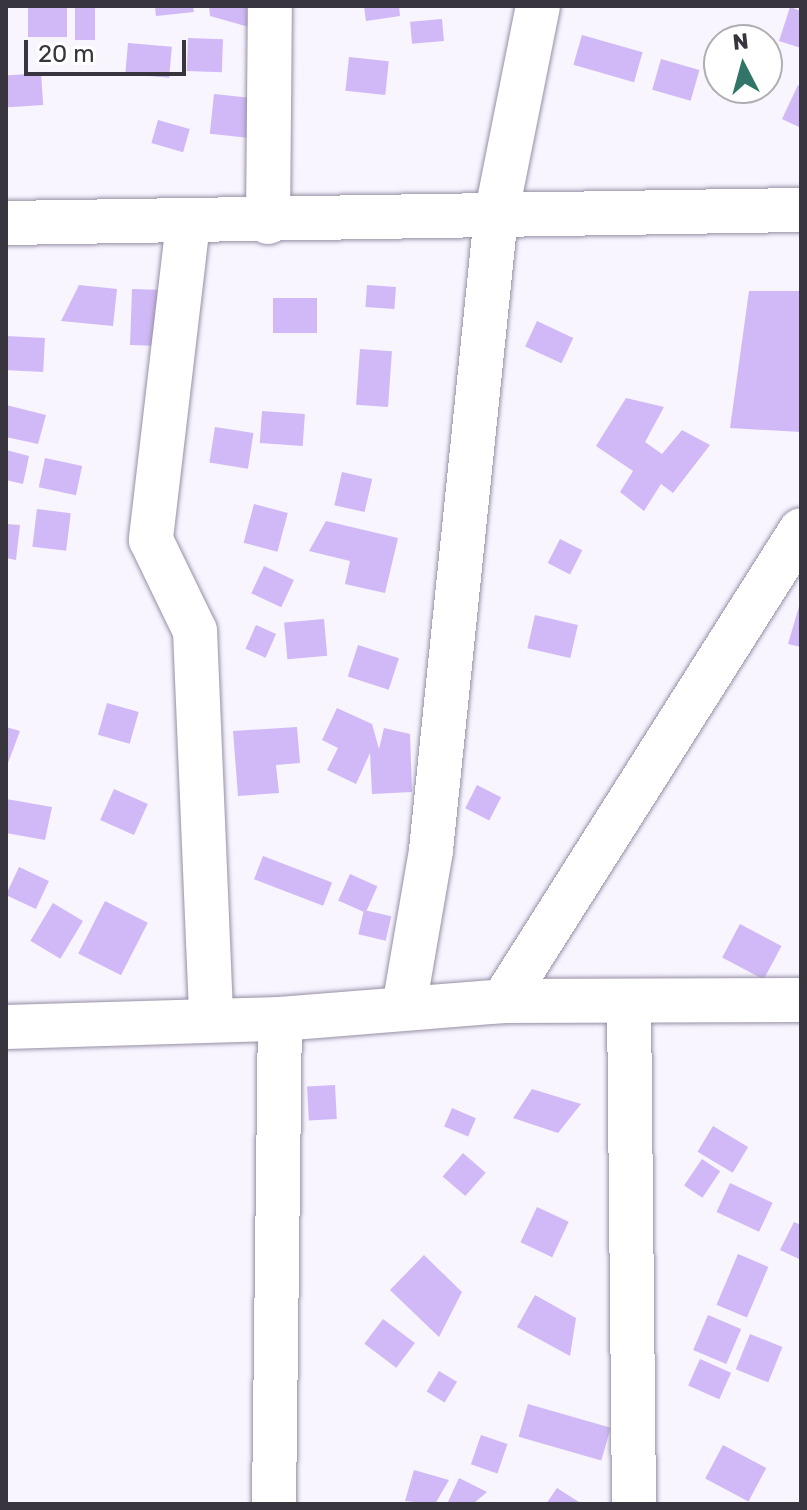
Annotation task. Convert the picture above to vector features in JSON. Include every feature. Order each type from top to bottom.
[{"type":"street","points":[[268,222],[270,6]]},
{"type":"street","points":[[404,1007],[431,850],[496,216],[538,6]]},
{"type":"street","points":[[6,223],[268,222],[801,210]]},
{"type":"street","points":[[188,223],[151,540],[195,631],[211,1020]]},
{"type":"street","points":[[503,1001],[801,530]]},
{"type":"street","points":[[6,1027],[280,1019],[503,1001],[801,1000]]},
{"type":"street","points":[[629,1001],[634,1504]]},
{"type":"street","points":[[274,1504],[280,1019]]},
{"type":"building","points":[[28,6],[67,6],[67,37],[28,37]]},
{"type":"building","points":[[155,6],[193,6],[194,12],[156,16]]},
{"type":"building","points":[[209,6],[247,6],[249,27],[210,16]]},
{"type":"building","points":[[364,6],[399,6],[400,16],[366,21]]},
{"type":"building","points":[[75,7],[95,7],[95,40],[75,40]]},
{"type":"building","points":[[790,7],[801,11],[801,48],[783,42],[783,29]]},
{"type":"building","points":[[442,19],[444,41],[412,44],[410,22]]},
{"type":"building","points":[[582,35],[643,52],[634,82],[573,65]]},
{"type":"building","points":[[188,38],[223,39],[222,72],[187,71]]},
{"type":"building","points":[[128,43],[172,47],[169,78],[125,74]]},
{"type":"building","points":[[349,57],[389,61],[385,95],[345,91]]},
{"type":"building","points":[[661,59],[699,70],[691,101],[652,90]]},
{"type":"building","points":[[41,73],[43,105],[8,107],[6,75]]},
{"type":"building","points":[[798,85],[801,87],[801,128],[782,119]]},
{"type":"building","points":[[214,94],[252,98],[248,138],[210,134]]},
{"type":"building","points":[[158,120],[190,129],[183,152],[151,143]]},
{"type":"building","points":[[79,285],[117,289],[113,326],[61,321]]},
{"type":"building","points":[[367,285],[396,287],[394,309],[365,307]]},
{"type":"building","points":[[132,289],[164,290],[162,346],[130,345]]},
{"type":"building","points":[[749,291],[801,291],[801,432],[730,428]]},
{"type":"building","points":[[273,298],[317,298],[317,333],[273,333]]},
{"type":"building","points":[[537,321],[573,338],[561,363],[525,346]]},
{"type":"building","points":[[6,336],[45,338],[43,372],[6,370]]},
{"type":"building","points":[[360,349],[392,351],[388,407],[356,405]]},
{"type":"building","points":[[626,398],[664,407],[645,442],[662,454],[682,430],[710,445],[673,493],[661,484],[644,511],[620,492],[633,471],[596,446]]},
{"type":"building","points":[[6,405],[46,415],[38,444],[6,437]]},
{"type":"building","points":[[262,411],[305,414],[303,446],[260,443]]},
{"type":"building","points":[[215,427],[254,433],[248,469],[209,463]]},
{"type":"building","points":[[6,450],[29,456],[23,484],[6,480]]},
{"type":"building","points":[[45,458],[82,466],[76,495],[39,487]]},
{"type":"building","points":[[342,472],[372,479],[365,512],[334,505]]},
{"type":"building","points":[[254,504],[288,513],[277,552],[244,543]]},
{"type":"building","points":[[37,509],[71,513],[66,551],[32,547]]},
{"type":"building","points":[[326,521],[398,538],[385,593],[345,584],[350,561],[309,551]]},
{"type":"building","points":[[6,524],[20,525],[16,560],[6,558]]},
{"type":"building","points":[[560,539],[582,550],[570,574],[548,563]]},
{"type":"building","points":[[264,566],[294,580],[281,607],[251,593]]},
{"type":"building","points":[[801,603],[801,647],[788,644]]},
{"type":"building","points":[[535,615],[578,625],[570,658],[527,648]]},
{"type":"building","points":[[324,619],[327,656],[287,659],[284,622]]},
{"type":"building","points":[[256,625],[276,634],[266,658],[245,649]]},
{"type":"building","points":[[358,645],[399,658],[389,690],[348,676]]},
{"type":"building","points":[[107,703],[139,712],[130,744],[98,735]]},
{"type":"building","points":[[337,708],[372,724],[379,749],[384,728],[410,734],[412,792],[372,794],[370,753],[356,784],[327,770],[338,748],[322,740]]},
{"type":"building","points":[[6,727],[20,731],[8,763],[6,762]]},
{"type":"building","points":[[297,727],[300,763],[276,765],[279,793],[238,796],[233,731]]},
{"type":"building","points":[[477,785],[501,797],[489,820],[465,808]]},
{"type":"building","points":[[114,789],[148,804],[134,835],[100,820]]},
{"type":"building","points":[[6,799],[52,807],[45,840],[6,833]]},
{"type":"building","points":[[263,856],[332,883],[323,906],[254,879]]},
{"type":"building","points":[[19,867],[49,881],[36,909],[6,895]]},
{"type":"building","points":[[350,874],[377,886],[366,913],[338,900]]},
{"type":"building","points":[[105,901],[148,923],[121,975],[78,954]]},
{"type":"building","points":[[53,903],[83,921],[60,959],[30,941]]},
{"type":"building","points":[[364,910],[391,916],[386,941],[358,934]]},
{"type":"building","points":[[740,924],[781,946],[764,980],[722,958]]},
{"type":"building","points":[[335,1085],[337,1119],[309,1120],[307,1086]]},
{"type":"building","points":[[532,1089],[581,1104],[558,1133],[513,1118]]},
{"type":"building","points":[[452,1108],[476,1118],[468,1137],[444,1126]]},
{"type":"building","points":[[713,1126],[748,1147],[733,1173],[698,1152]]},
{"type":"building","points":[[463,1153],[486,1173],[465,1196],[443,1176]]},
{"type":"building","points":[[702,1159],[720,1171],[702,1198],[684,1186]]},
{"type":"building","points":[[730,1183],[773,1203],[759,1232],[716,1212]]},
{"type":"building","points":[[537,1207],[569,1222],[552,1257],[521,1242]]},
{"type":"building","points":[[794,1222],[801,1225],[801,1260],[780,1250]]},
{"type":"building","points":[[738,1254],[768,1267],[747,1318],[717,1305]]},
{"type":"building","points":[[424,1255],[462,1292],[439,1337],[390,1290]]},
{"type":"building","points":[[535,1295],[576,1318],[570,1356],[517,1327]]},
{"type":"building","points":[[708,1315],[741,1329],[726,1364],[693,1350]]},
{"type":"building","points":[[383,1319],[415,1343],[396,1368],[364,1344]]},
{"type":"building","points":[[750,1334],[782,1347],[768,1382],[736,1369]]},
{"type":"building","points":[[700,1359],[731,1373],[719,1399],[688,1385]]},
{"type":"building","points":[[439,1371],[457,1382],[445,1402],[427,1392]]},
{"type":"building","points":[[528,1404],[611,1428],[601,1460],[519,1437]]},
{"type":"building","points":[[481,1435],[507,1444],[497,1473],[471,1464]]},
{"type":"building","points":[[723,1445],[766,1468],[748,1502],[705,1479]]},
{"type":"building","points":[[414,1470],[449,1480],[435,1504],[405,1501]]},
{"type":"building","points":[[459,1478],[487,1492],[473,1504],[447,1504]]},
{"type":"building","points":[[557,1488],[582,1504],[546,1504]]}]
